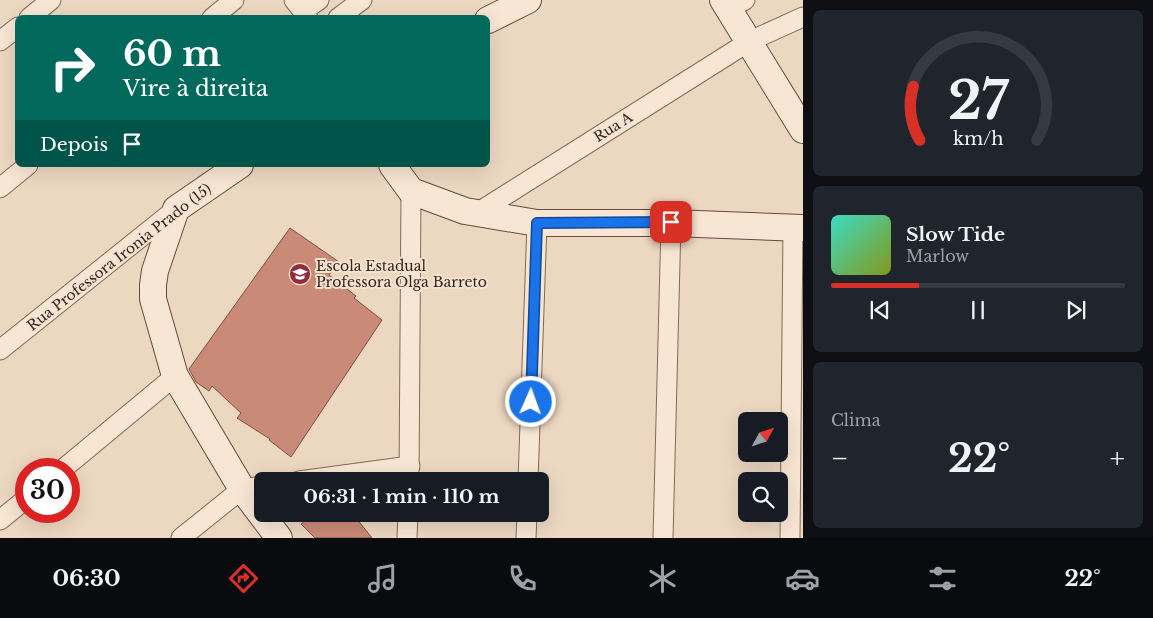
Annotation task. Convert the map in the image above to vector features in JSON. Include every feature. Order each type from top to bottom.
[{"type":"street","points":[[33,15],[51,0]]},
{"type":"street","points":[[216,15],[234,0]]},
{"type":"street","points":[[302,10],[319,0]]},
{"type":"street","points":[[342,15],[362,0]]},
{"type":"street","points":[[490,19],[528,0]]},
{"type":"street","points":[[733,3],[750,41],[803,130]]},
{"type":"street","name":"Rua A","points":[[477,213],[750,41],[803,17]]},
{"type":"street","points":[[0,41],[15,29]]},
{"type":"street","points":[[0,188],[26,167]]},
{"type":"street","name":"Rua Professora Ironia Prado (15)","points":[[0,350],[176,208],[237,167]]},
{"type":"street","points":[[394,167],[412,191],[465,211],[537,223],[671,222],[798,228],[790,538]]},
{"type":"street","points":[[410,472],[412,191]]},
{"type":"street","points":[[176,208],[155,271],[153,284],[153,299],[175,376],[252,488],[279,538]]},
{"type":"street","points":[[663,538],[671,222]]},
{"type":"street","points":[[528,472],[537,223]]},
{"type":"street","points":[[76,458],[175,376]]},
{"type":"street","points":[[180,538],[252,488]]},
{"type":"street","points":[[0,520],[15,508]]},
{"type":"street","points":[[407,538],[408,522]]},
{"type":"street","points":[[526,538],[527,522]]},
{"type":"building","points":[[290,228],[339,262],[329,275],[382,320],[291,457],[270,439],[237,418],[241,413],[212,386],[209,391],[196,382],[189,369]]},
{"type":"building","points":[[304,522],[359,522],[372,538],[315,538],[301,524]]},
{"type":"place","name":"Escola Estadual Professora Olga Barreto","points":[[300,274]]},
{"type":"route","points":[[531,402],[537,223],[671,222]]}]
